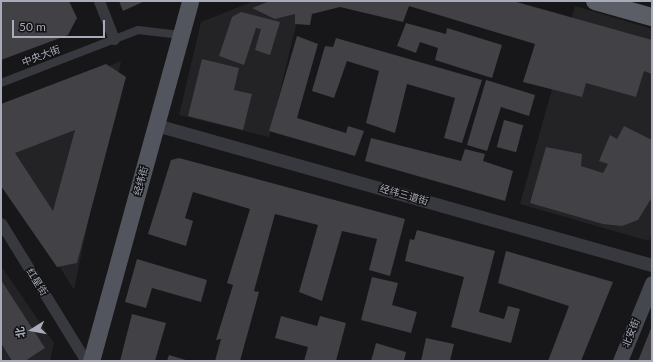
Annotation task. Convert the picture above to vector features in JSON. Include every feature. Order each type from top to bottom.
[{"type":"highway","points":[[595,1],[652,17]]},
{"type":"main road","name":"经纬街","points":[[91,361],[190,1]]},
{"type":"main road","name":"北安街","points":[[620,361],[652,283]]},
{"type":"street","points":[[99,1],[114,39]]},
{"type":"street","name":"中央大街","points":[[1,82],[138,30],[181,35]]},
{"type":"street","name":"经纬三道街","points":[[156,125],[652,265]]},
{"type":"street","name":"红星街","points":[[1,223],[86,361]]},
{"type":"shaded area","points":[[254,1],[302,1],[269,137],[179,115],[201,22]]},
{"type":"shaded area","points":[[575,6],[652,29],[652,234],[649,241],[520,204]]},
{"type":"shaded area","points":[[121,61],[74,290],[1,171],[1,111]]},
{"type":"shaded area","points":[[1,266],[54,343],[50,361],[1,361]]},
{"type":"building","points":[[1,1],[69,1],[77,18],[68,35],[1,60]]},
{"type":"building","points":[[119,1],[145,1],[123,11]]},
{"type":"building","points":[[270,1],[513,1],[652,40],[652,74],[644,71],[636,97],[586,83],[582,97],[523,82],[535,44],[409,6],[403,22],[340,7],[312,14],[310,25],[295,24],[295,14],[275,19],[252,8]]},
{"type":"building","points":[[241,12],[280,22],[270,55],[255,50],[261,29],[256,28],[244,65],[219,56],[232,17]]},
{"type":"building","points":[[406,23],[446,34],[447,28],[502,45],[492,78],[435,60],[438,48],[420,42],[416,53],[397,46]]},
{"type":"building","points":[[297,36],[318,44],[297,118],[346,133],[348,126],[364,131],[355,156],[269,131]]},
{"type":"building","points":[[336,38],[482,80],[462,143],[444,138],[455,98],[407,84],[395,133],[366,123],[379,71],[347,61],[334,98],[312,91],[325,46],[333,47]]},
{"type":"building","points":[[202,59],[239,68],[234,90],[252,94],[243,130],[188,116]]},
{"type":"building","points":[[106,64],[126,77],[77,263],[57,267],[1,186],[1,104]],"holes":[[[75,130],[53,211],[15,153]]]},
{"type":"building","points":[[486,80],[535,95],[529,116],[501,107],[487,151],[467,145]]},
{"type":"building","points":[[504,120],[523,125],[516,152],[497,147]]},
{"type":"building","points":[[624,126],[652,140],[652,197],[638,220],[622,226],[603,224],[530,203],[546,147],[582,154],[581,166],[603,173],[608,164],[599,161],[610,135],[617,139]]},
{"type":"building","points":[[371,138],[461,161],[465,149],[485,154],[483,161],[513,171],[505,201],[365,161]]},
{"type":"building","points":[[179,158],[405,219],[390,276],[369,270],[377,239],[342,231],[322,301],[299,292],[318,225],[275,214],[254,291],[259,292],[240,361],[215,361],[221,339],[216,340],[233,285],[227,283],[250,209],[193,192],[185,218],[193,221],[186,246],[148,234],[171,160]]},
{"type":"building","points":[[417,230],[495,251],[479,312],[504,319],[508,306],[520,309],[511,343],[451,327],[464,277],[405,261],[410,239],[414,240]]},
{"type":"building","points":[[506,251],[613,282],[581,361],[548,361],[569,306],[498,283]]},
{"type":"building","points":[[137,259],[207,280],[201,302],[152,288],[146,308],[125,302]]},
{"type":"building","points":[[372,277],[398,283],[392,305],[417,312],[411,333],[361,320]]},
{"type":"building","points":[[1,280],[45,348],[25,361],[12,361],[1,343]]},
{"type":"building","points":[[132,314],[166,323],[155,361],[120,361]]},
{"type":"building","points":[[281,316],[317,326],[320,316],[346,323],[336,361],[304,361],[308,347],[275,338]]},
{"type":"building","points":[[652,326],[652,361],[638,361]]},
{"type":"building","points":[[426,338],[454,344],[450,361],[421,361]]},
{"type":"building","points":[[376,343],[406,352],[404,361],[371,361]]},
{"type":"building","points":[[169,355],[189,361],[167,361]]}]
